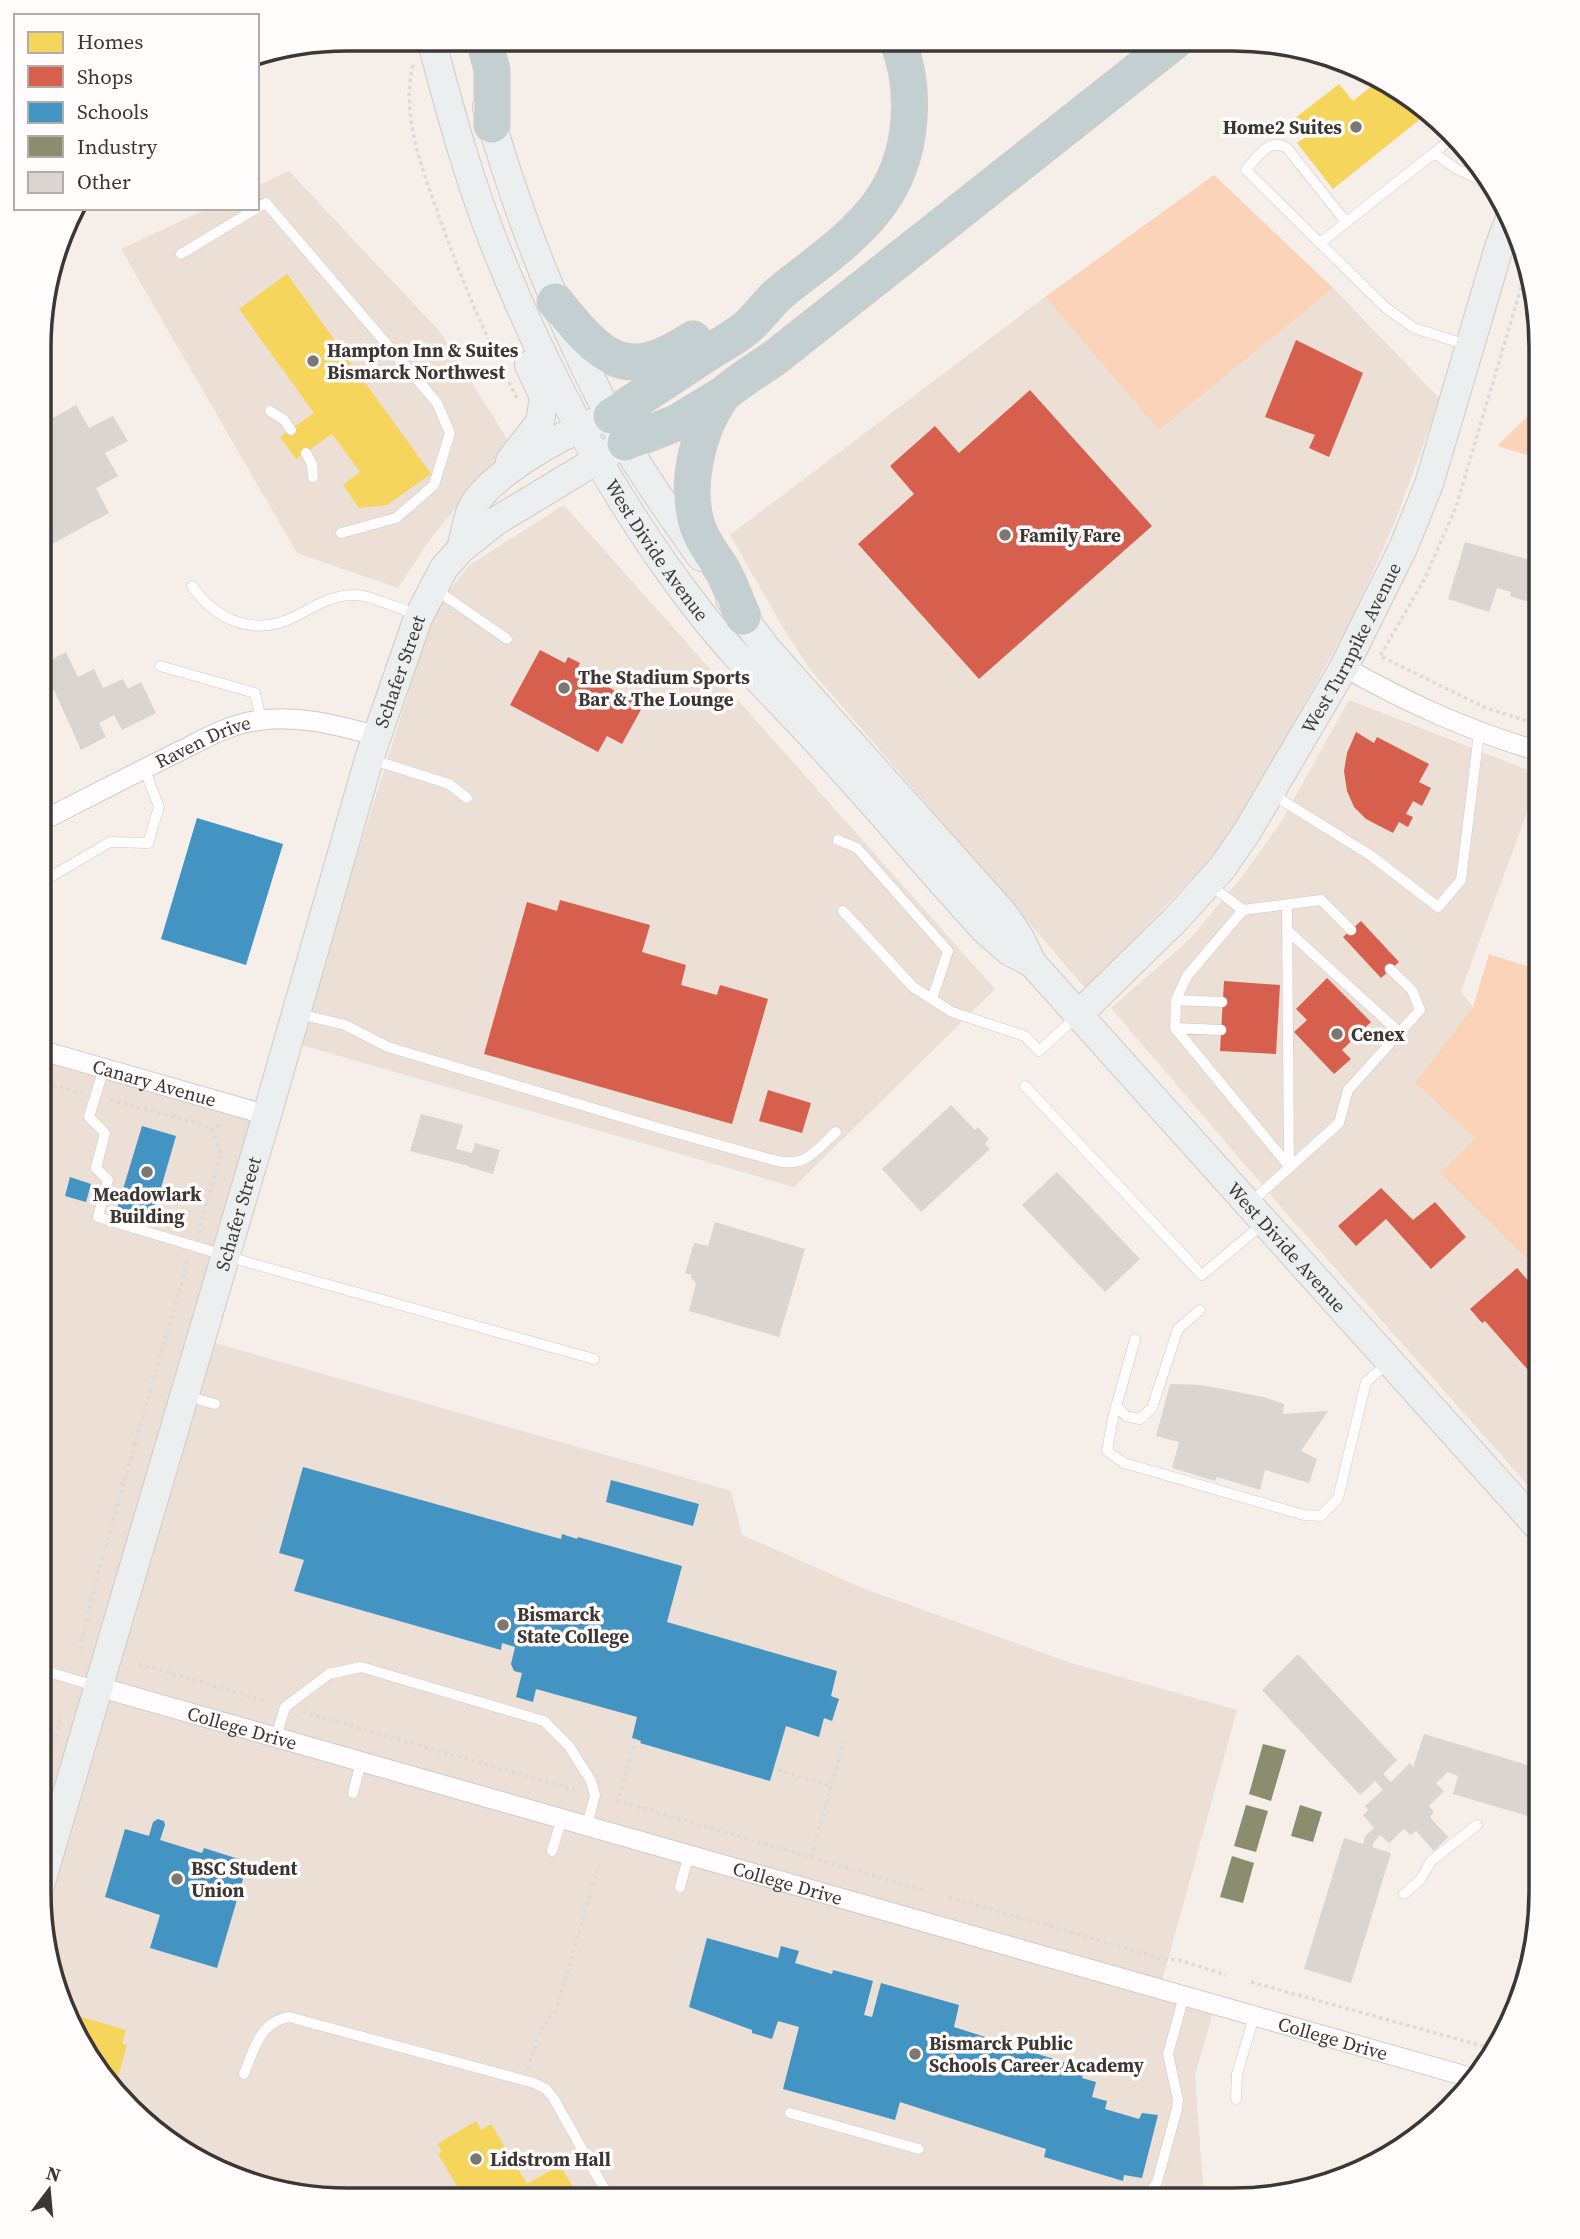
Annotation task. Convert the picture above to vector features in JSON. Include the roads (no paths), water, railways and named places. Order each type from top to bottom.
[{"type":"highway","points":[[487,51],[492,70],[492,125]]},
{"type":"highway","points":[[604,437],[746,328],[779,293],[836,250],[877,209],[890,190],[905,148],[910,103],[908,71],[901,51]]},
{"type":"highway","points":[[604,437],[676,423],[722,395],[788,348],[1162,51]]},
{"type":"highway","points":[[555,301],[598,349],[626,363],[642,363],[677,350],[742,306],[779,293]]},
{"type":"highway","points":[[722,395],[698,450],[692,500],[700,532],[724,574],[743,617]]},
{"type":"street","name":"West Divide Avenue","points":[[434,51],[477,195],[520,307],[604,437],[661,500],[766,648],[1003,913],[1020,938],[1032,963],[1529,1517]]},
{"type":"street","name":"West Divide Avenue","points":[[470,51],[522,220],[555,301],[604,437],[661,558],[734,655],[817,741],[985,930],[1009,951],[1032,963]]},
{"type":"street","name":"West Turnpike Avenue","points":[[1079,1014],[1209,885],[1247,832],[1344,667],[1415,522],[1439,454],[1506,230]]},
{"type":"street","points":[[489,486],[540,422],[544,397],[530,367],[520,307]]},
{"type":"street","name":"Schafer Street","points":[[461,549],[473,505],[489,486],[523,461],[604,437]]},
{"type":"street","name":"Schafer Street","points":[[51,1846],[373,748],[420,616],[444,568],[461,549],[604,437]]},
{"type":"street","points":[[1344,667],[1404,700],[1479,733],[1529,748]]},
{"type":"street","name":"Raven Drive","points":[[51,816],[227,728],[261,720],[315,721],[373,748]]},
{"type":"street","name":"Canary Avenue","points":[[51,1053],[267,1115]]},
{"type":"street","name":"College Drive","points":[[99,1687],[1466,2076]]},
{"type":"lane","points":[[1320,243],[1448,142]]},
{"type":"lane","points":[[1346,222],[1287,148],[1280,144],[1270,145],[1246,170],[1385,307],[1414,328],[1471,346]]},
{"type":"lane","points":[[1434,153],[1455,168],[1476,178]]},
{"type":"lane","points":[[259,207],[266,202],[437,403],[450,433],[434,485],[396,518],[341,533]]},
{"type":"lane","points":[[181,254],[254,210]]},
{"type":"lane","points":[[270,411],[284,419],[291,429]]},
{"type":"lane","points":[[306,453],[312,464],[313,477]]},
{"type":"lane","points":[[192,586],[200,597],[223,616],[240,624],[257,627],[274,625],[313,606],[356,594],[420,616]]},
{"type":"lane","points":[[434,588],[507,639]]},
{"type":"lane","points":[[160,666],[255,693],[261,720]]},
{"type":"lane","points":[[1270,793],[1370,855],[1438,907],[1461,880],[1479,733]]},
{"type":"lane","points":[[373,748],[449,784],[467,798]]},
{"type":"lane","points":[[51,877],[110,842],[148,843],[159,807],[144,768]]},
{"type":"lane","points":[[838,840],[857,848],[948,951],[932,999]]},
{"type":"lane","points":[[1209,885],[1243,910],[1321,900],[1351,930]]},
{"type":"lane","points":[[1287,906],[1282,1033],[1289,1167]]},
{"type":"lane","points":[[1243,910],[1187,976],[1176,1000],[1175,1028],[1289,1167]]},
{"type":"lane","points":[[843,911],[913,987],[952,1012],[1024,1036],[1039,1051],[1079,1014]]},
{"type":"lane","points":[[1287,930],[1400,1033]]},
{"type":"lane","points":[[1025,1086],[1202,1275],[1256,1214],[1289,1167],[1339,1124],[1348,1090],[1420,1010],[1412,990],[1390,969]]},
{"type":"lane","points":[[1176,1000],[1222,1002]]},
{"type":"lane","points":[[295,1013],[345,1026],[401,1051],[777,1161],[790,1163],[808,1159],[835,1132]]},
{"type":"lane","points":[[1175,1028],[1221,1030]]},
{"type":"lane","points":[[104,1067],[89,1117],[105,1133],[96,1168],[108,1180],[98,1217],[226,1256],[594,1359]]},
{"type":"lane","points":[[1116,1405],[1126,1416],[1140,1419],[1152,1408],[1178,1329],[1200,1310]]},
{"type":"lane","points":[[1135,1339],[1116,1405],[1107,1451],[1124,1463],[1304,1515],[1321,1516],[1338,1498],[1366,1382],[1389,1362]]},
{"type":"lane","points":[[184,1395],[215,1404]]},
{"type":"lane","points":[[275,1737],[285,1707],[330,1674],[361,1667],[544,1721],[569,1746],[591,1781],[595,1795],[587,1825]]},
{"type":"lane","points":[[51,1673],[99,1687]]},
{"type":"lane","points":[[353,1793],[361,1762]]},
{"type":"lane","points":[[552,1851],[562,1818]]},
{"type":"lane","points":[[1404,1894],[1421,1879],[1431,1861],[1477,1825]]},
{"type":"lane","points":[[680,1887],[689,1854]]},
{"type":"lane","points":[[1153,2188],[1177,2109],[1178,2100],[1168,2054],[1184,1996]]},
{"type":"lane","points":[[244,2074],[262,2032],[279,2019],[289,2017],[534,2083],[547,2090],[554,2099],[604,2188]]},
{"type":"lane","points":[[1236,2099],[1237,2074],[1254,2017]]},
{"type":"lane","points":[[790,2113],[919,2149]]},
{"type":"place","name":"Home2 Suites","points":[[1356,127]]},
{"type":"place","name":"Hampton Inn & Suites Bismarck Northwest","points":[[313,361]]},
{"type":"place","name":"Family Fare","points":[[1005,535]]},
{"type":"place","name":"The Stadium Sports Bar & The Lounge","points":[[564,688]]},
{"type":"place","name":"Cenex","points":[[1337,1034]]},
{"type":"place","name":"Meadowlark Building","points":[[147,1172]]},
{"type":"place","name":"Bismarck State College","points":[[503,1625]]},
{"type":"place","name":"BSC Student Union","points":[[177,1879]]},
{"type":"place","name":"Bismarck Public Schools Career Academy","points":[[915,2054]]},
{"type":"place","name":"Lidstrom Hall","points":[[476,2159]]}]
